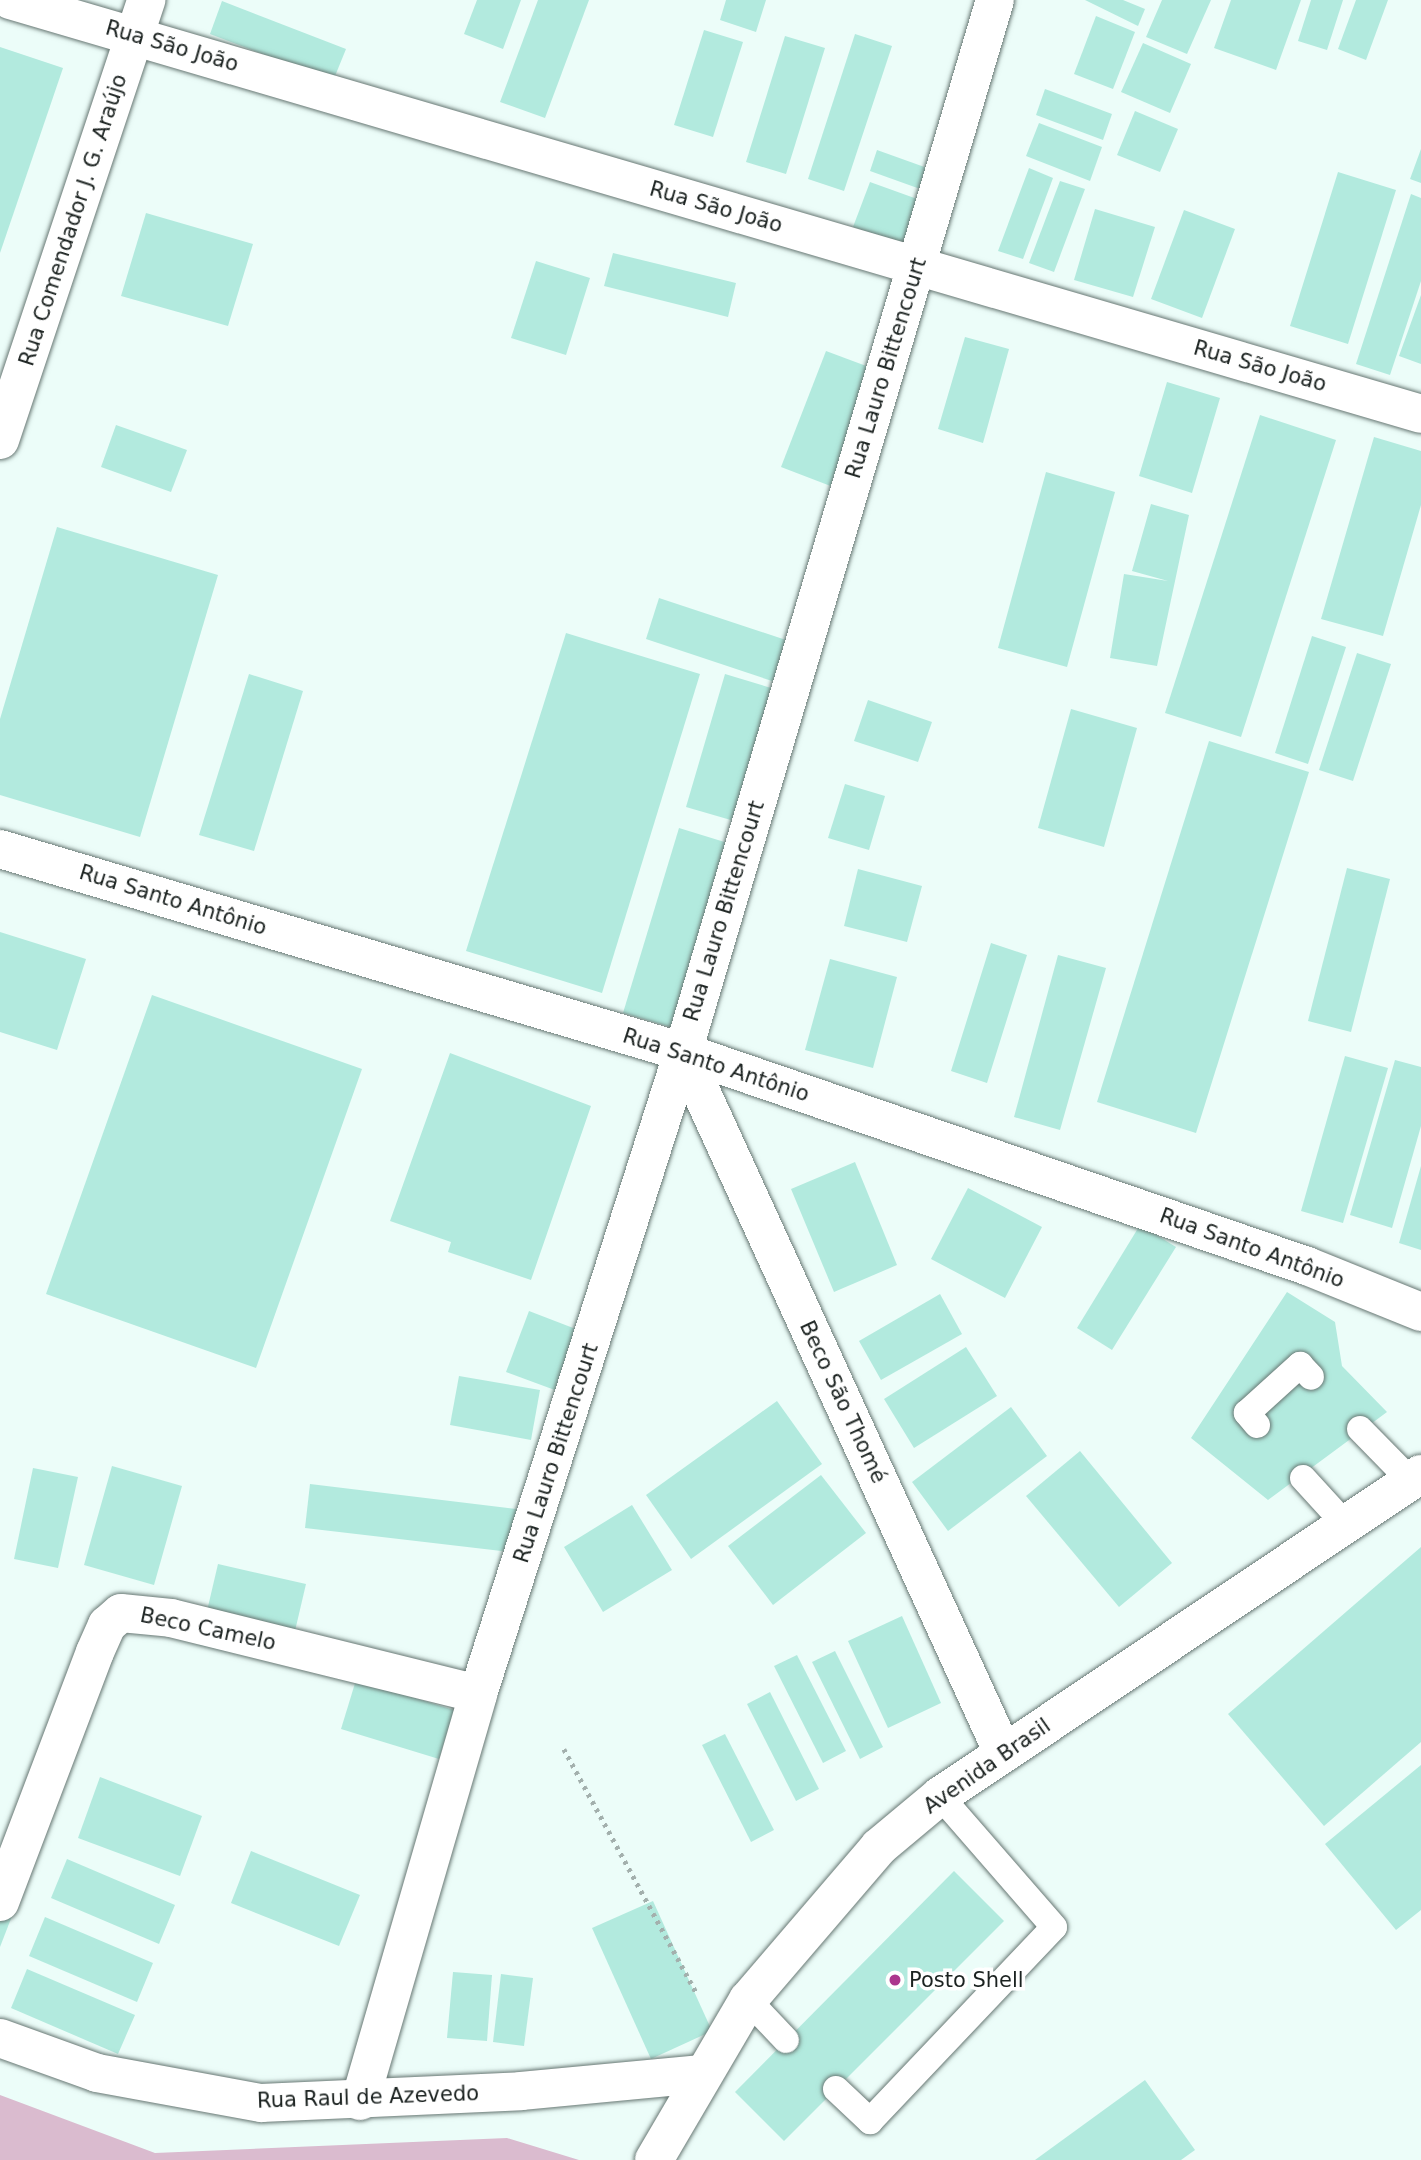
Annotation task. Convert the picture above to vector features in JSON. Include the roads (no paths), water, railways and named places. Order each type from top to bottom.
[{"type":"main road","name":"Rua São João","points":[[10,0],[140,18],[916,266],[1421,414]]},
{"type":"main road","name":"Rua Lauro Bittencourt","points":[[360,2101],[478,1694],[683,1052],[995,0]]},
{"type":"main road","name":"Rua Comendador J. G. Araújo","points":[[0,440],[140,18]]},
{"type":"main road","name":"Rua Santo Antônio","points":[[0,849],[683,1052],[1307,1266],[1421,1312]]},
{"type":"main road","name":"Beco São Thomé","points":[[683,1052],[1003,1753]]},
{"type":"main road","name":"Avenida Brasil","points":[[654,2160],[721,2038],[748,2000],[825,1904],[940,1796],[1416,1477]]},
{"type":"main road","name":"Beco Camelo","points":[[0,1902],[95,1652],[107,1625],[121,1613],[171,1618],[478,1694]]},
{"type":"main road","name":"Rua Raul de Azevedo","points":[[0,2038],[97,2073],[199,2095],[261,2103],[360,2101],[702,2074]]},
{"type":"lane","points":[[1257,1425],[1247,1413],[1300,1364],[1311,1377]]},
{"type":"lane","points":[[1360,1429],[1416,1477]]},
{"type":"lane","points":[[1303,1478],[1345,1524]]},
{"type":"lane","points":[[836,2090],[870,2121],[1055,1927],[940,1796]]},
{"type":"lane","points":[[748,2000],[786,2039]]},
{"type":"place","name":"Posto Shell","points":[[895,1980]]}]
